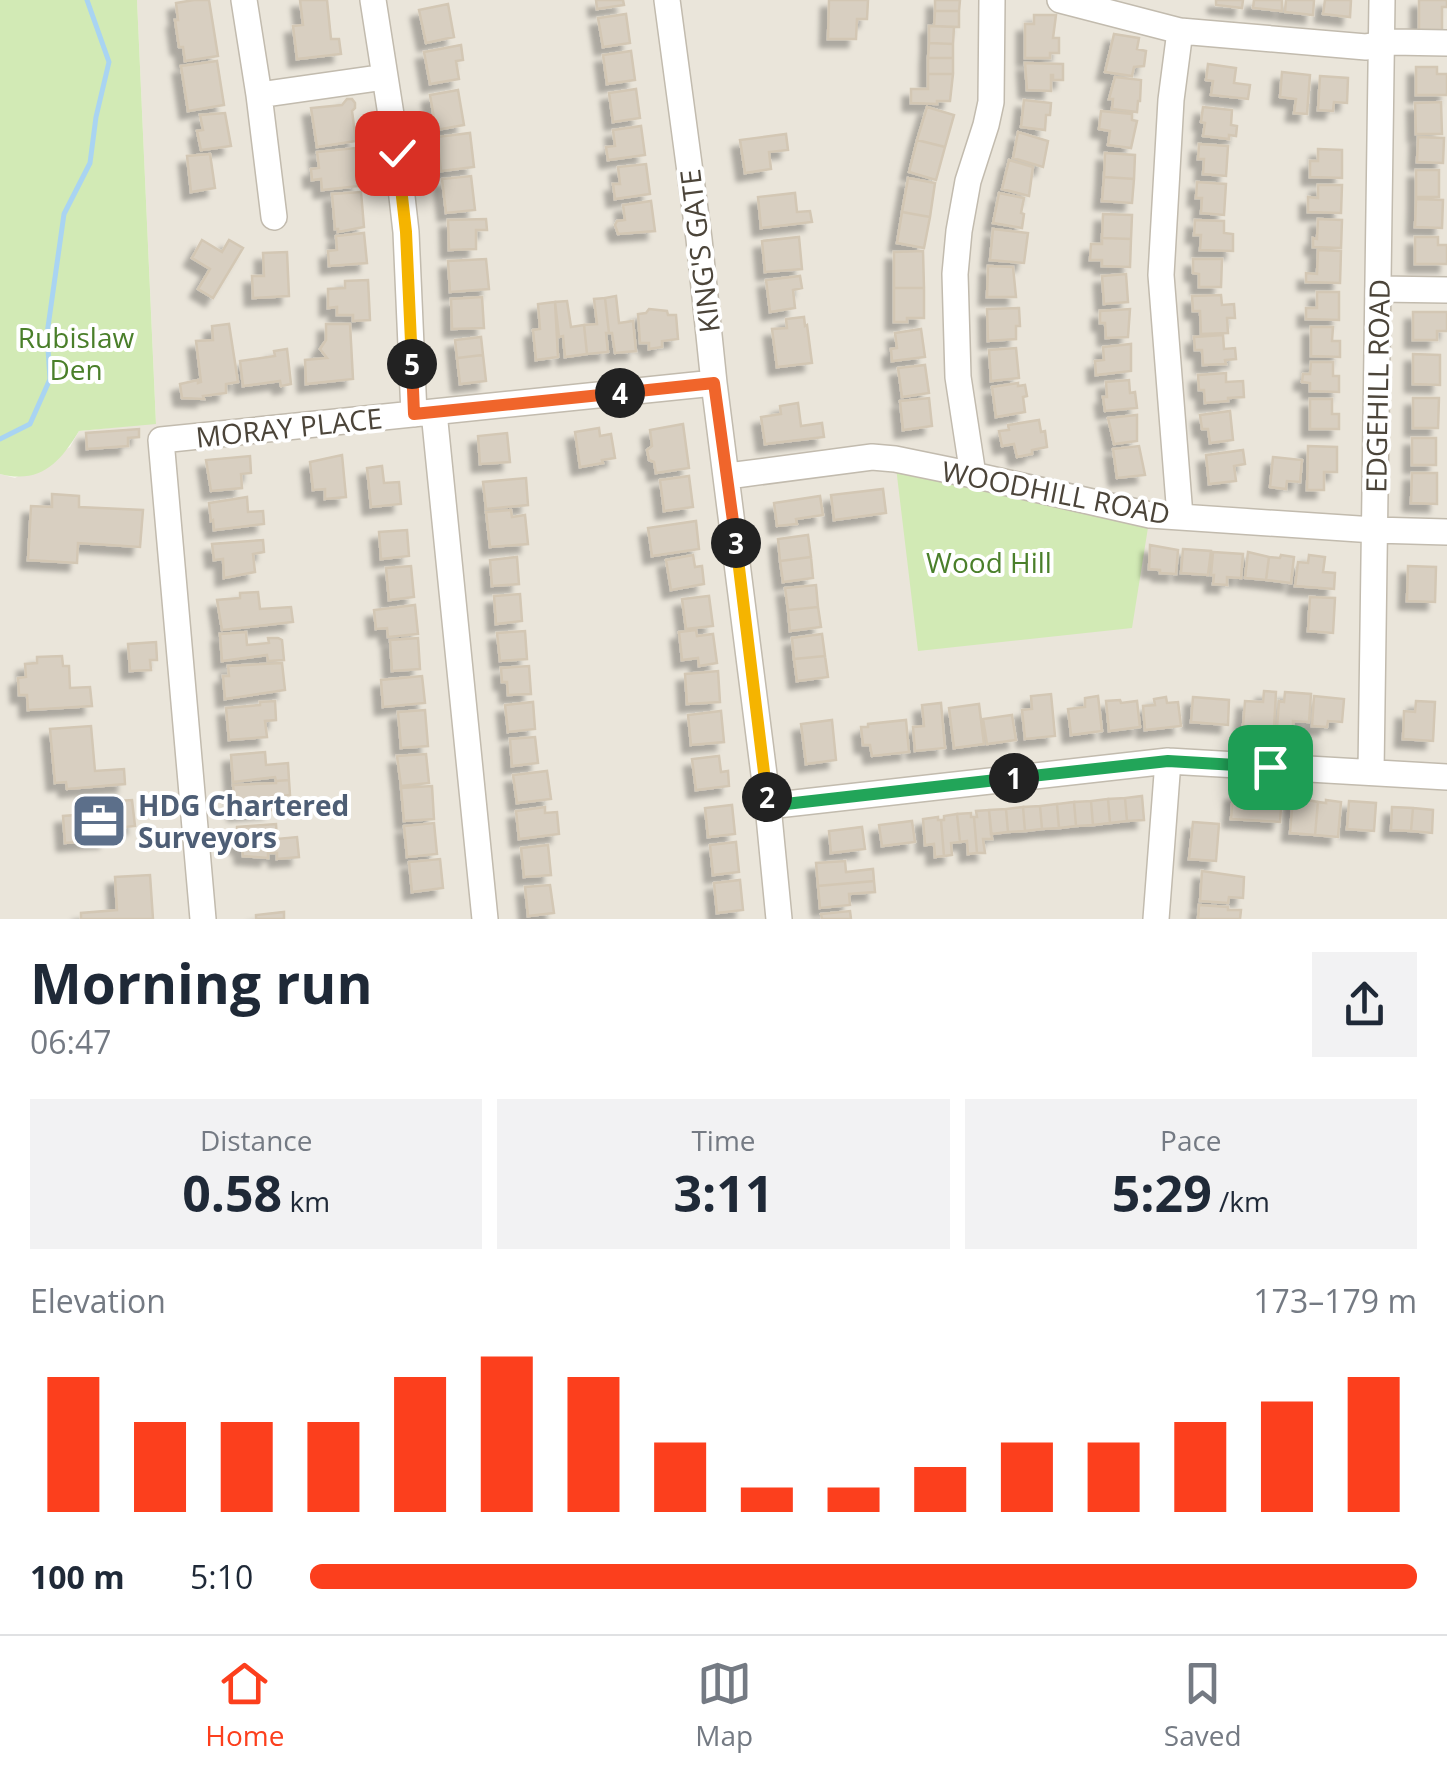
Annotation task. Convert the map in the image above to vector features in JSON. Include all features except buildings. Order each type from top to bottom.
[{"type":"street","points":[[244,0],[274,217]]},
{"type":"street","points":[[374,0],[406,232],[484,919]]},
{"type":"street","name":"KING'S GATE","points":[[667,0],[779,919]]},
{"type":"street","points":[[974,475],[958,377],[955,274],[968,181],[990,102],[992,0]]},
{"type":"street","points":[[1060,0],[1180,31],[1366,48],[1382,44],[1447,43]]},
{"type":"street","name":"EDGEHILL ROAD","points":[[1371,772],[1382,0]]},
{"type":"street","points":[[1180,31],[1171,100],[1161,275],[1180,516]]},
{"type":"street","points":[[259,94],[385,77]]},
{"type":"street","points":[[1378,289],[1447,290]]},
{"type":"street","name":"MORAY PLACE","points":[[204,919],[162,440],[714,383]]},
{"type":"street","name":"WOODHILL ROAD","points":[[728,476],[872,457],[974,475],[1134,512],[1447,532]]},
{"type":"street","points":[[1156,919],[1168,761]]},
{"type":"street","points":[[768,806],[1168,761],[1447,777]]},
{"type":"shaded area","points":[[137,0],[1447,0],[1447,919],[0,919],[0,474],[15,478],[70,447],[79,431],[156,423]]},
{"type":"green space","name":"Rubislaw Den","points":[[0,0],[137,0],[156,424],[79,431],[56,462],[26,476],[0,474]]},
{"type":"green space","name":"Wood Hill","points":[[895,459],[1150,515],[1132,628],[918,651]]},
{"type":"waterway","points":[[0,439],[30,424],[50,379],[47,334],[64,214],[90,163],[109,62],[87,0]]},
{"type":"place","name":"HDG Chartered Surveyors","points":[[99,821]]},
{"type":"route","points":[[397,153],[406,232],[414,414],[714,383],[768,806],[1168,761],[1270,767]]}]
